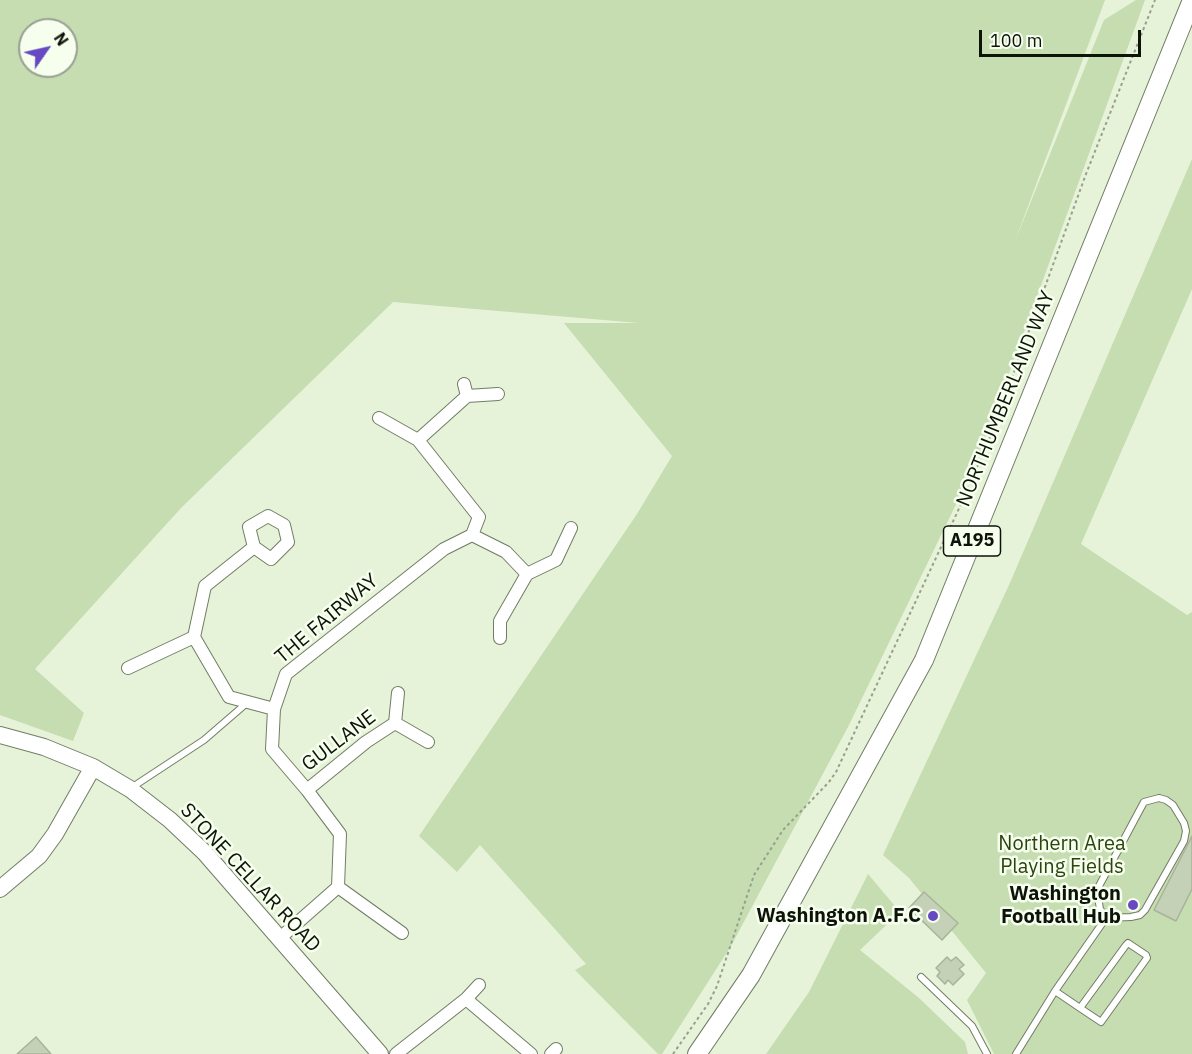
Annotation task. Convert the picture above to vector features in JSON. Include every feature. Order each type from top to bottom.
[{"type":"main road","name":"NORTHUMBERLAND WAY","points":[[697,1054],[751,975],[924,660],[1192,0]]},
{"type":"street","points":[[418,440],[465,390],[498,394]]},
{"type":"street","points":[[379,418],[418,440],[479,518],[472,535],[506,552],[528,574]]},
{"type":"street","points":[[500,638],[500,621],[528,574],[556,560],[571,528]]},
{"type":"street","name":"THE FAIRWAY","points":[[338,887],[340,834],[272,749],[274,709],[286,674],[444,549],[472,535]]},
{"type":"street","points":[[254,548],[205,586],[194,637],[229,697],[274,709]]},
{"type":"street","points":[[128,668],[194,637]]},
{"type":"street","name":"GULLANE","points":[[307,790],[366,742],[394,723],[398,693]]},
{"type":"street","name":"GULLANE","points":[[394,723],[428,742]]},
{"type":"street","name":"STONE CELLAR ROAD","points":[[0,735],[44,747],[93,767],[130,789],[170,820],[205,853],[380,1054]]},
{"type":"street","points":[[0,889],[39,856],[55,834],[93,767]]},
{"type":"street","points":[[280,938],[338,887],[402,933]]},
{"type":"street","points":[[396,1054],[466,999],[479,985]]},
{"type":"street","points":[[466,999],[531,1054]]},
{"type":"lane","points":[[130,789],[204,740],[249,702]]},
{"type":"lane","points":[[1159,798],[1166,800],[1173,805],[1184,823],[1186,831],[1184,841],[1140,915],[1106,918],[1100,909],[1097,891],[1099,886],[1144,802],[1159,798]]},
{"type":"lane","points":[[1016,1054],[1106,918]]},
{"type":"lane","points":[[1055,992],[1101,1022],[1147,958],[1146,955],[1126,945],[1080,1008]]},
{"type":"lane","points":[[921,977],[972,1026],[987,1054]]},
{"type":"path","points":[[673,1054],[708,1004],[717,986],[754,875],[783,830],[836,772],[963,500],[993,430],[1086,174],[1155,0]]},
{"type":"green space","points":[[0,0],[1105,0],[1015,241],[1104,20],[1136,0],[1145,0],[977,461],[849,725],[731,946],[662,1054],[658,1054],[575,970],[586,964],[480,845],[457,872],[419,836],[637,514],[672,456],[564,323],[639,323],[393,302],[181,508],[35,669],[84,713],[73,741],[0,715]]},
{"type":"green space","name":"Northern Area Playing Fields","points":[[1192,159],[1192,289],[1081,544],[1187,615],[1192,612],[1192,1054],[994,1054],[967,1000],[986,973],[909,878],[883,855],[1009,585]]},
{"type":"green space","points":[[868,874],[900,912],[860,950],[919,998],[965,1042],[968,1054],[766,1054],[809,992]]},
{"type":"building","name":"Washington Football Hub","points":[[1192,836],[1192,889],[1176,921],[1154,910]]},
{"type":"building","name":"Washington A.F.C","points":[[924,892],[958,923],[942,940],[909,908]]},
{"type":"building","points":[[947,957],[951,961],[956,957],[964,965],[959,969],[964,974],[953,985],[948,980],[945,984],[937,976],[940,972],[936,968]]},
{"type":"building","points":[[36,1037],[51,1054],[17,1054]]},
{"type":"place","name":"Washington Football Hub","points":[[1133,905]]},
{"type":"place","name":"Washington A.F.C","points":[[933,916]]}]
